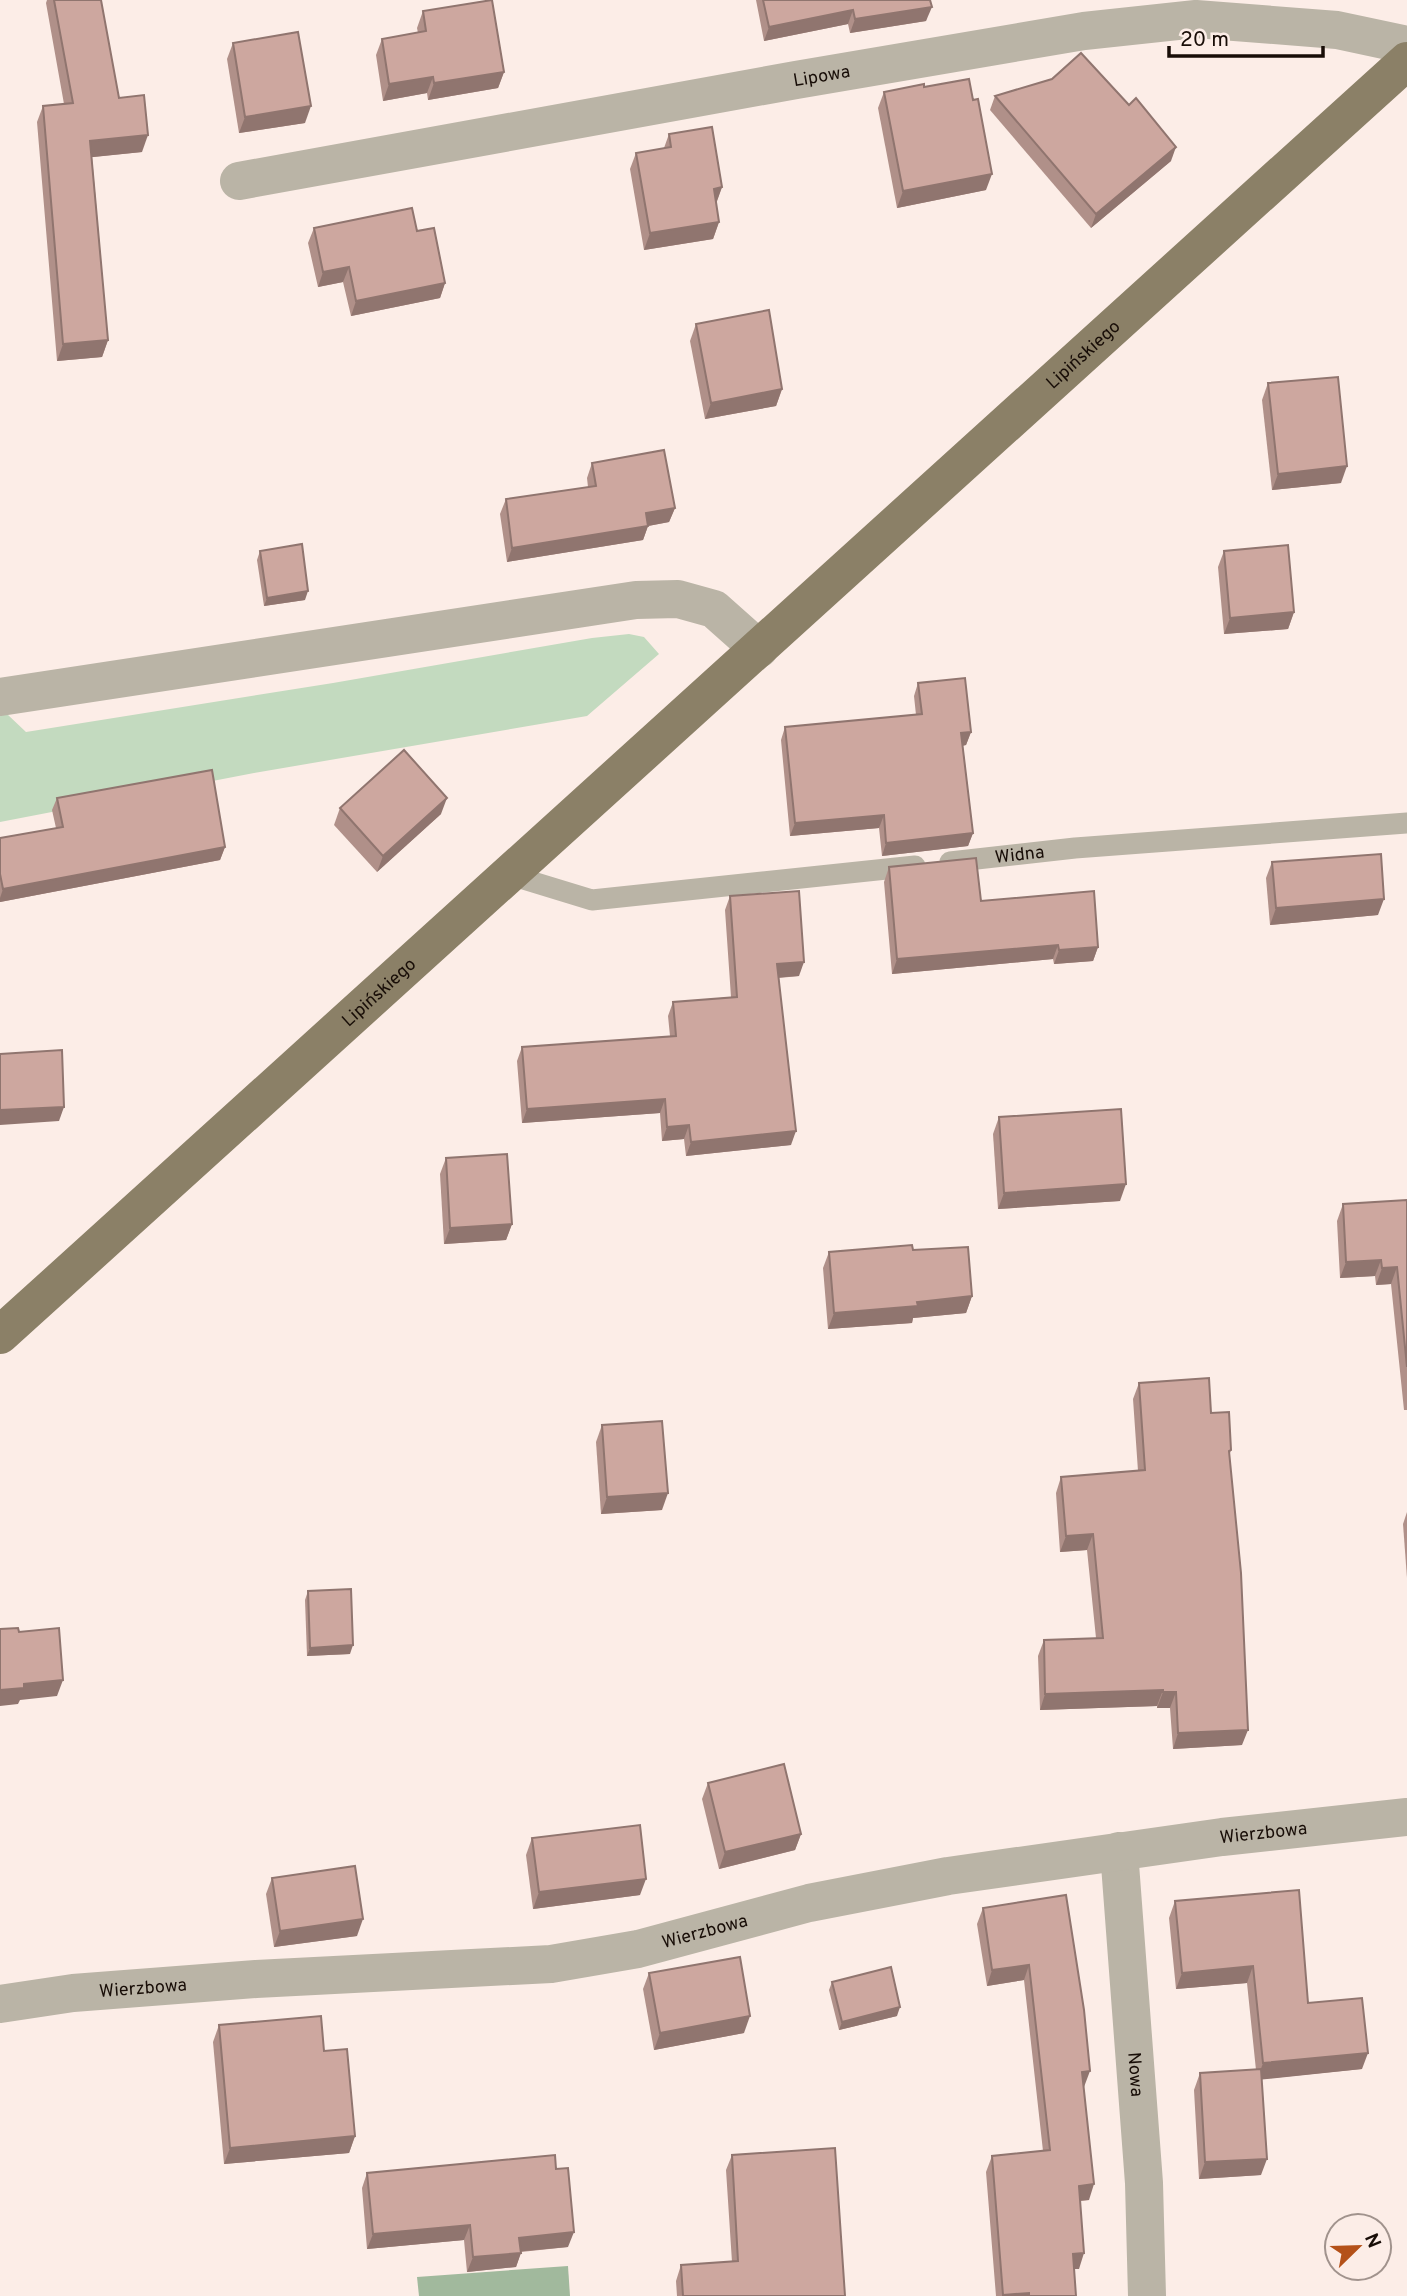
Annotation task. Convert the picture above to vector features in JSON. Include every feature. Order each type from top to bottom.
[{"type":"main road","name":"Lipińskiego","points":[[0,1335],[1407,61]]},
{"type":"street","name":"Lipowa","points":[[239,181],[1084,31],[1196,19],[1337,30],[1407,45]]},
{"type":"street","points":[[0,697],[636,600],[678,599],[714,609],[759,649]]},
{"type":"street","name":"Wierzbowa","points":[[0,2004],[86,1992],[256,1979],[551,1964],[638,1949],[808,1903],[948,1876],[1119,1851],[1407,1817]]},
{"type":"street","name":"Nowa","points":[[1119,1851],[1144,2183],[1147,2296]]},
{"type":"lane","name":"Widna","points":[[510,875],[592,900],[1075,848],[1407,823]]},
{"type":"green space","points":[[629,634],[644,637],[659,654],[587,716],[254,773],[0,822],[0,714],[7,714],[26,732]]},
{"type":"green space","points":[[568,2266],[570,2296],[419,2296],[417,2277]]},
{"type":"building","points":[[54,0],[101,0],[119,98],[144,95],[148,135],[90,141],[108,340],[63,344],[43,106],[73,103]]},
{"type":"building","points":[[492,0],[504,72],[434,83],[433,77],[389,84],[382,39],[426,31],[423,11]]},
{"type":"building","points":[[763,0],[930,0],[932,7],[855,19],[853,10],[769,27]]},
{"type":"building","points":[[298,32],[311,106],[245,117],[233,43]]},
{"type":"building","points":[[1081,53],[1129,105],[1136,98],[1176,147],[1096,214],[995,96],[1052,79]]},
{"type":"building","points":[[969,79],[973,100],[978,99],[992,174],[903,191],[884,92]]},
{"type":"building","points":[[712,127],[722,187],[714,189],[719,222],[650,233],[636,153],[671,147],[669,134]]},
{"type":"building","points":[[412,208],[417,231],[434,228],[445,283],[356,301],[349,267],[323,272],[314,228]]},
{"type":"building","points":[[769,310],[782,389],[711,403],[696,324]]},
{"type":"building","points":[[1338,377],[1347,466],[1278,474],[1268,383]]},
{"type":"building","points":[[664,450],[675,508],[646,513],[648,526],[512,548],[506,499],[596,486],[592,463]]},
{"type":"building","points":[[302,544],[308,591],[267,598],[260,551]]},
{"type":"building","points":[[1288,545],[1294,612],[1230,618],[1224,551]]},
{"type":"building","points":[[965,678],[971,732],[961,733],[973,833],[886,843],[884,815],[795,823],[785,727],[922,714],[918,683]]},
{"type":"building","points":[[404,750],[447,798],[383,856],[340,808]]},
{"type":"building","points":[[212,770],[225,847],[3,889],[0,874],[0,838],[63,827],[57,798]]},
{"type":"building","points":[[1381,854],[1384,899],[1276,908],[1272,862]]},
{"type":"building","points":[[976,858],[981,901],[1094,891],[1098,947],[1059,950],[1058,945],[897,959],[889,867]]},
{"type":"building","points":[[799,891],[804,962],[777,964],[796,1131],[691,1142],[689,1125],[667,1127],[665,1099],[527,1109],[522,1047],[676,1036],[673,1002],[737,997],[730,896]]},
{"type":"building","points":[[62,1050],[64,1107],[0,1110],[0,1054]]},
{"type":"building","points":[[1121,1109],[1126,1184],[1004,1193],[999,1117]]},
{"type":"building","points":[[507,1154],[512,1224],[450,1228],[446,1158]]},
{"type":"building","points":[[1407,1200],[1407,1367],[1397,1267],[1382,1268],[1381,1260],[1346,1262],[1343,1204]]},
{"type":"building","points":[[912,1245],[913,1250],[968,1247],[972,1296],[917,1302],[918,1306],[834,1313],[829,1252]]},
{"type":"building","points":[[1209,1378],[1211,1413],[1229,1412],[1229,1451],[1241,1573],[1248,1730],[1178,1733],[1176,1692],[1163,1690],[1045,1694],[1044,1640],[1103,1638],[1093,1534],[1066,1536],[1061,1477],[1145,1470],[1139,1383]]},
{"type":"building","points":[[662,1421],[668,1493],[607,1497],[602,1425]]},
{"type":"building","points":[[351,1589],[353,1645],[310,1648],[308,1591]]},
{"type":"building","points":[[18,1628],[19,1632],[59,1628],[63,1680],[24,1684],[24,1688],[0,1690],[0,1629]]},
{"type":"building","points":[[784,1764],[801,1834],[725,1852],[708,1783]]},
{"type":"building","points":[[640,1825],[646,1879],[539,1892],[532,1838]]},
{"type":"building","points":[[355,1866],[363,1919],[280,1931],[272,1878]]},
{"type":"building","points":[[1299,1890],[1308,2003],[1362,1998],[1368,2053],[1263,2063],[1253,1966],[1182,1973],[1175,1901]]},
{"type":"building","points":[[1066,1895],[1084,2010],[1090,2071],[1082,2072],[1094,2184],[1079,2186],[1084,2253],[1073,2254],[1076,2296],[1029,2296],[1029,2293],[1003,2295],[992,2156],[1050,2150],[1029,1965],[992,1970],[983,1908]]},
{"type":"building","points":[[740,1957],[750,2016],[660,2033],[649,1973]]},
{"type":"building","points":[[891,1967],[900,2007],[842,2022],[832,1982]]},
{"type":"building","points":[[321,2016],[324,2051],[347,2049],[355,2136],[230,2148],[219,2025]]},
{"type":"building","points":[[1261,2069],[1267,2159],[1205,2162],[1200,2073]]},
{"type":"building","points":[[835,2148],[845,2296],[683,2296],[681,2265],[738,2261],[732,2155]]},
{"type":"building","points":[[555,2155],[556,2169],[568,2168],[574,2232],[519,2238],[521,2253],[473,2257],[470,2225],[373,2234],[367,2173]]}]
